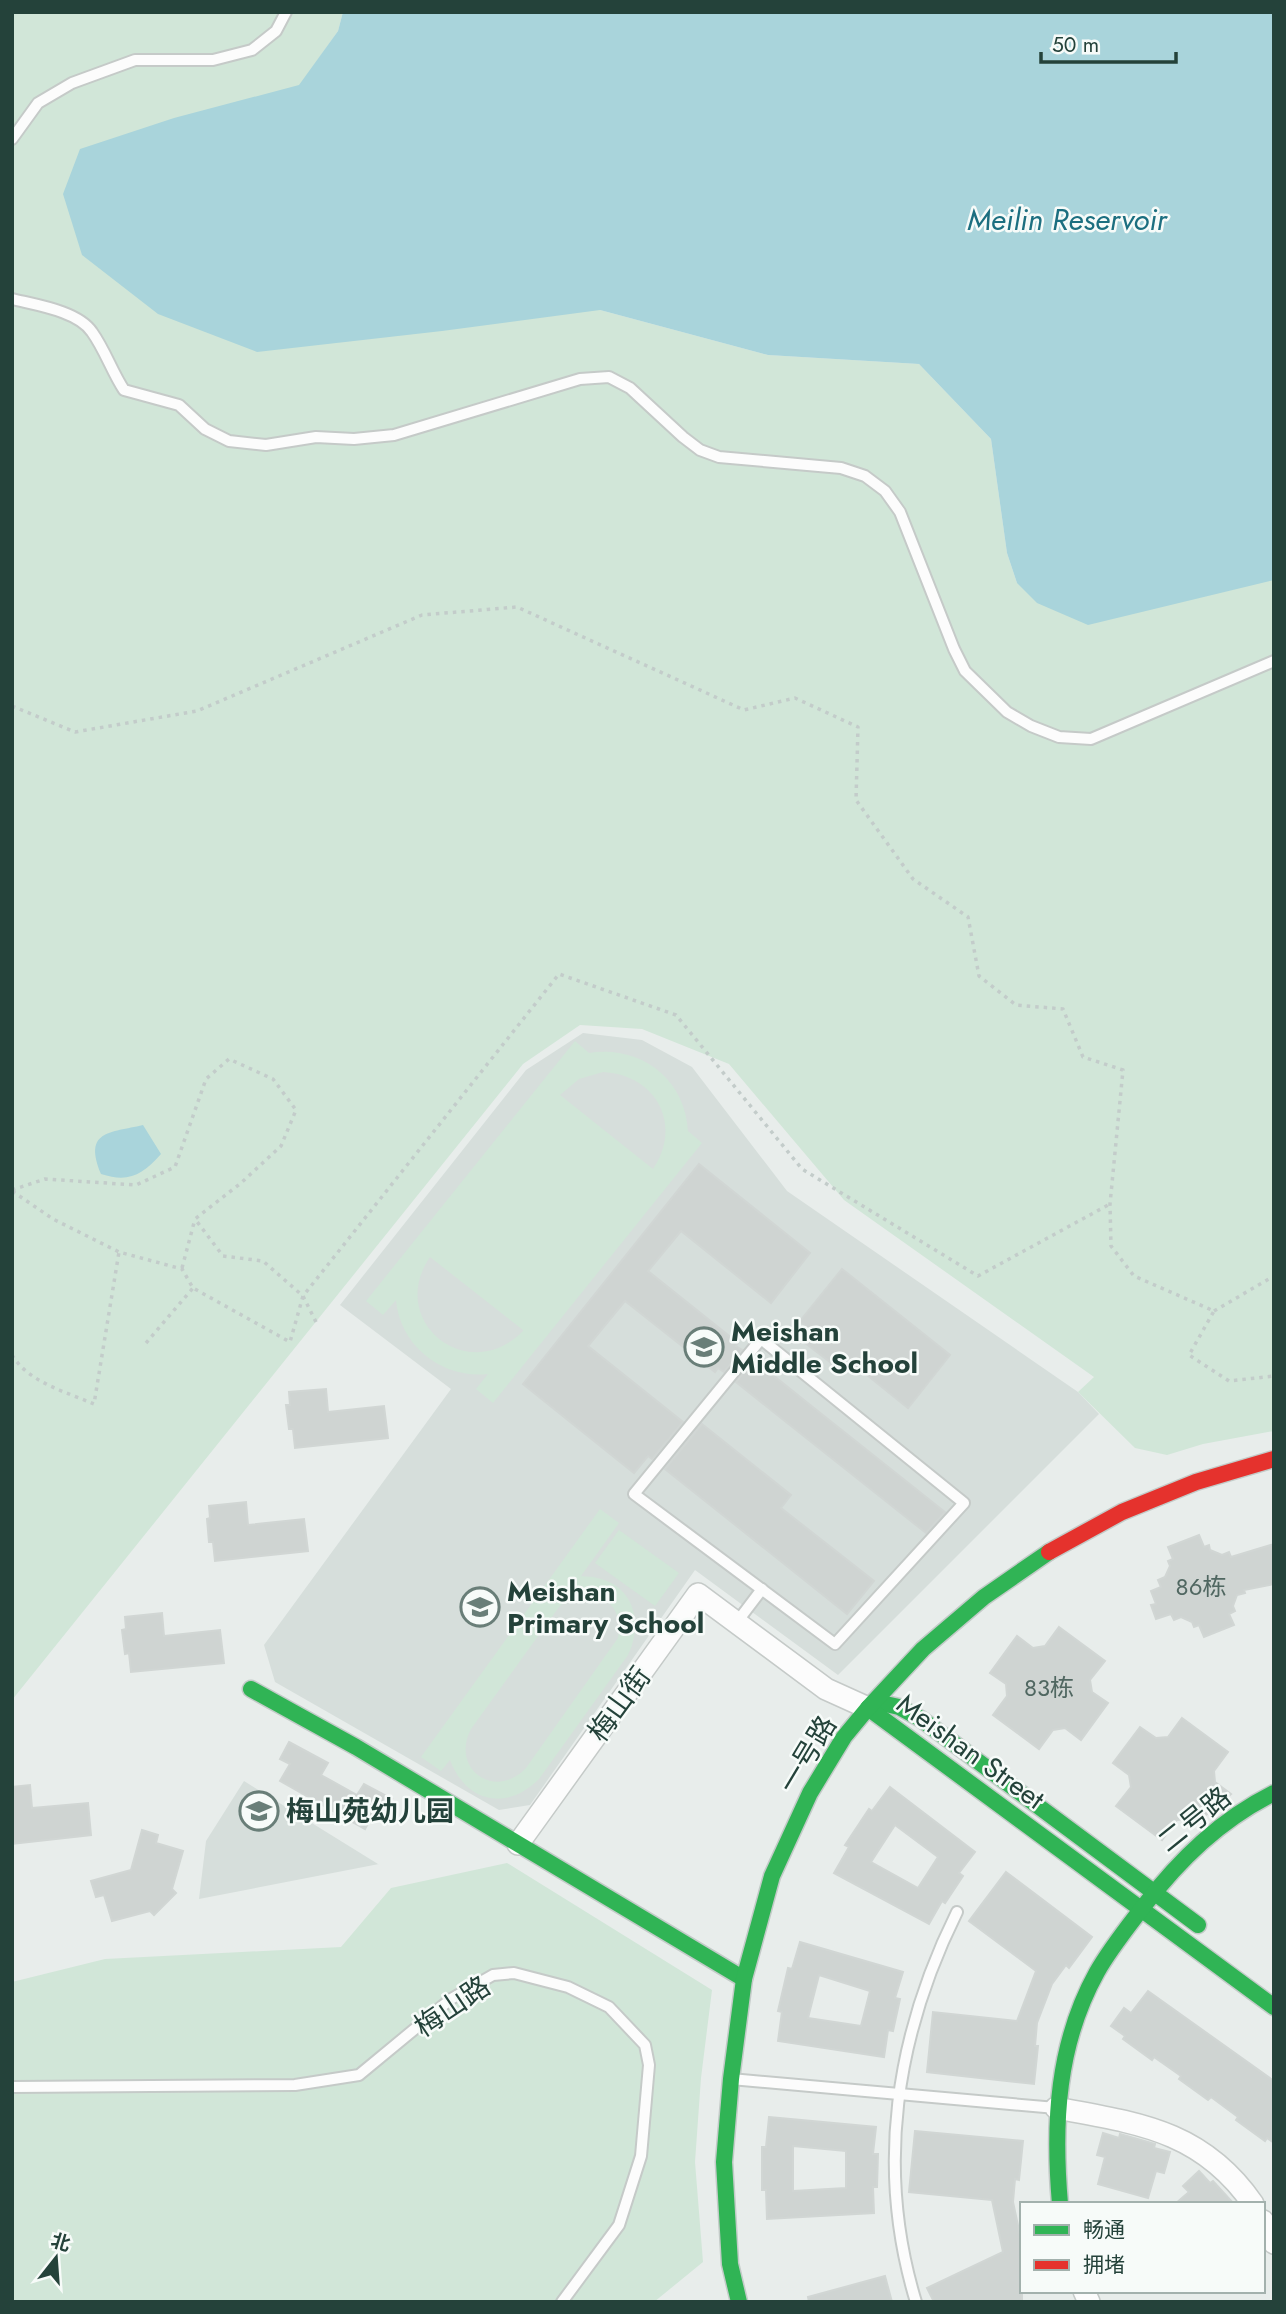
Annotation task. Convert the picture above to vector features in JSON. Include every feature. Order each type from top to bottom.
[{"type":"street","name":"一号路","points":[[739,2302],[730,2264],[724,2162],[744,1979],[772,1876],[810,1793],[844,1737],[923,1649],[984,1597],[1051,1551],[1122,1512],[1196,1482],[1274,1459]]},
{"type":"street","name":"梅山街","points":[[518,1844],[698,1594],[826,1689],[868,1708]]},
{"type":"street","points":[[251,1689],[356,1748],[744,1979]]},
{"type":"street","name":"Meishan Street","points":[[868,1708],[882,1703],[899,1707],[921,1719],[1208,1932]]},
{"type":"street","name":"Meishan Street","points":[[868,1708],[1274,2007]]},
{"type":"street","name":"二号路","points":[[1060,2202],[1055,2151],[1056,2108],[1063,2061],[1076,2016],[1102,1963],[1154,1892],[1187,1853],[1218,1826],[1274,1793]]},
{"type":"street","points":[[1056,2108],[1128,2121],[1173,2136],[1213,2161],[1231,2177],[1251,2202]]},
{"type":"street","points":[[1265,2225],[1274,2243]]},
{"type":"lane","points":[[12,139],[38,103],[72,83],[135,60],[213,60],[252,51],[276,31],[286,12]]},
{"type":"lane","points":[[12,299],[81,320],[92,331],[124,390],[179,405],[205,429],[229,441],[267,444],[316,437],[354,439],[394,435],[580,379],[609,377],[630,388],[700,450],[719,457],[841,468],[865,476],[885,491],[900,512],[965,671],[1007,712],[1031,726],[1059,737],[1091,739],[1274,661]]},
{"type":"lane","points":[[761,1339],[964,1503],[835,1644],[762,1589],[634,1494],[761,1339]]},
{"type":"lane","points":[[737,1622],[762,1589]]},
{"type":"lane","points":[[916,2302],[905,2258],[896,2194],[895,2129],[910,2033],[919,2001],[957,1912]]},
{"type":"lane","name":"梅山路","points":[[12,2087],[295,2085],[359,2075],[451,1999],[493,1975],[514,1973],[568,1987],[609,2007],[645,2045],[649,2065],[641,2155],[619,2225],[562,2302]]},
{"type":"lane","points":[[731,2079],[1056,2108]]},
{"type":"path","points":[[12,706],[75,732],[197,712],[422,615],[517,607],[744,709],[795,698],[858,727],[856,800],[914,879],[968,917],[979,976],[1016,1005],[1063,1009],[1083,1057],[1123,1070],[1110,1204],[1111,1246],[1134,1276],[1214,1311]]},
{"type":"path","points":[[12,1190],[53,1219],[120,1252],[182,1269],[193,1288],[290,1342],[303,1296],[559,974],[676,1015],[802,1169],[978,1276],[1110,1204]]},
{"type":"path","points":[[12,1190],[45,1179],[136,1185],[175,1167],[206,1079],[229,1059],[273,1079],[296,1110],[281,1146],[241,1183],[195,1219],[182,1269]]},
{"type":"path","points":[[195,1219],[223,1256],[263,1261],[303,1296],[316,1322]]},
{"type":"path","points":[[12,1355],[20,1368],[53,1387],[94,1404],[120,1252]]},
{"type":"path","points":[[1273,1277],[1214,1311],[1189,1355],[1229,1381],[1274,1376]]},
{"type":"path","points":[[146,1343],[193,1288]]},
{"type":"shaded area","name":"Meishan Middle School","points":[[583,1033],[642,1040],[692,1067],[787,1191],[1078,1392],[1099,1414],[838,1675],[695,1570],[530,1805],[499,1810],[275,1682],[264,1645],[451,1389],[340,1305],[526,1070]]},
{"type":"shaded area","name":"梅山苑幼儿园","points":[[244,1781],[379,1864],[199,1899],[206,1841]]},
{"type":"green space","points":[[12,12],[343,12],[338,31],[300,85],[600,310],[768,355],[919,364],[991,439],[1007,553],[1017,583],[1274,579],[1274,1431],[1203,1444],[1167,1455],[1135,1448],[1078,1392],[1094,1377],[844,1200],[729,1064],[642,1029],[580,1025],[523,1064],[12,1700]]},
{"type":"green space","points":[[575,1041],[589,1053],[626,1054],[642,1060],[669,1081],[685,1112],[688,1131],[702,1143],[493,1403],[476,1389],[488,1374],[455,1371],[426,1356],[415,1345],[399,1317],[396,1300],[383,1315],[366,1301]],"holes":[[[603,1072],[622,1075],[637,1082],[650,1092],[659,1105],[664,1119],[665,1135],[662,1152],[653,1169],[560,1095],[579,1079]],[[430,1257],[523,1330],[523,1331],[501,1347],[479,1352],[458,1349],[439,1339],[426,1323],[418,1303],[419,1281]]]},
{"type":"green space","points":[[600,1509],[619,1523],[581,1576],[610,1582],[627,1598],[635,1619],[633,1643],[628,1655],[539,1779],[513,1796],[488,1798],[466,1785],[450,1760],[441,1771],[421,1757]],"holes":[[[583,1593],[592,1594],[612,1606],[618,1620],[618,1638],[526,1768],[514,1777],[501,1781],[489,1781],[479,1776],[466,1757],[466,1744],[471,1729],[559,1607],[566,1600]]]},
{"type":"green space","points":[[619,1530],[679,1573],[655,1606],[595,1563]]},
{"type":"green space","points":[[507,1863],[712,1990],[701,2078],[695,2162],[703,2262],[654,2302],[12,2302],[12,1982],[105,1959],[341,1947],[391,1888]]},
{"type":"water","name":"Meilin Reservoir","points":[[343,12],[1274,12],[1274,580],[1088,625],[1037,603],[1017,583],[1007,553],[991,439],[919,364],[768,355],[600,310],[257,352],[158,314],[82,255],[63,194],[80,149],[174,118],[299,85],[338,31]]},
{"type":"water","points":[[143,1125],[161,1154],[148,1167],[134,1175],[120,1178],[101,1174],[95,1149],[98,1141],[110,1132]]},
{"type":"building","points":[[699,1164],[810,1253],[771,1303],[681,1231],[648,1271],[738,1343],[736,1346],[742,1350],[724,1372],[718,1368],[715,1372],[625,1301],[588,1346],[683,1422],[652,1459],[648,1456],[634,1473],[523,1384]]},
{"type":"building","points":[[842,1269],[950,1355],[908,1408],[846,1358],[838,1368],[804,1342],[813,1332],[800,1321]]},
{"type":"building","points":[[754,1360],[945,1512],[926,1533],[781,1418],[736,1382]]},
{"type":"building","points":[[326,1389],[328,1412],[384,1406],[388,1438],[295,1448],[286,1405],[290,1405],[289,1392]]},
{"type":"building","points":[[702,1424],[791,1495],[781,1508],[874,1581],[847,1614],[665,1469]]},
{"type":"building","points":[[246,1502],[248,1525],[304,1519],[308,1551],[215,1561],[213,1542],[209,1542],[209,1506]]},
{"type":"building","points":[[1199,1535],[1204,1547],[1209,1545],[1210,1550],[1222,1555],[1229,1552],[1231,1557],[1274,1544],[1274,1584],[1244,1590],[1245,1593],[1237,1595],[1233,1606],[1235,1611],[1229,1614],[1234,1625],[1204,1637],[1199,1625],[1194,1627],[1192,1622],[1181,1617],[1174,1620],[1171,1614],[1156,1619],[1151,1605],[1156,1604],[1151,1591],[1161,1587],[1158,1580],[1165,1577],[1170,1566],[1168,1561],[1173,1559],[1168,1547]]},
{"type":"building","points":[[162,1613],[164,1636],[220,1630],[224,1663],[131,1672],[122,1630],[126,1629],[125,1617]]},
{"type":"building","points":[[1059,1627],[1105,1661],[1090,1680],[1092,1692],[1108,1703],[1081,1740],[1065,1728],[1053,1730],[1039,1749],[993,1715],[1007,1696],[1006,1684],[990,1673],[1017,1636],[1033,1648],[1045,1646]]},
{"type":"building","points":[[1182,1718],[1228,1752],[1214,1771],[1215,1782],[1231,1794],[1195,1824],[1188,1819],[1177,1820],[1162,1840],[1116,1806],[1131,1787],[1129,1775],[1113,1763],[1140,1727],[1156,1738],[1168,1737]]},
{"type":"building","points":[[289,1742],[328,1763],[321,1775],[357,1795],[364,1784],[392,1799],[382,1817],[374,1812],[365,1829],[280,1781],[290,1764],[280,1759]]},
{"type":"building","points":[[30,1785],[32,1808],[88,1803],[91,1835],[12,1844],[12,1787]]},
{"type":"building","points":[[890,1787],[975,1852],[959,1873],[963,1876],[945,1903],[942,1901],[929,1924],[834,1873],[849,1847],[845,1845],[869,1809],[872,1811]],"holes":[[[895,1825],[938,1857],[918,1888],[871,1862]]]},
{"type":"building","points":[[142,1830],[158,1835],[156,1843],[183,1851],[172,1889],[176,1893],[154,1915],[150,1911],[112,1921],[104,1895],[96,1897],[91,1881],[131,1870]]},
{"type":"building","points":[[1006,1872],[1092,1937],[1069,1968],[1066,1965],[1052,1984],[1037,2023],[1035,2046],[1038,2046],[1034,2084],[927,2072],[933,2012],[1017,2021],[1036,1971],[969,1921]]},
{"type":"building","points":[[800,1942],[903,1972],[895,1998],[900,1999],[893,2031],[888,2030],[884,2057],[778,2041],[782,2012],[778,2011],[788,1968],[792,1969]],"holes":[[[819,1975],[870,1991],[861,2026],[808,2018]]]},
{"type":"building","points":[[1148,1991],[1274,2081],[1274,2143],[1267,2138],[1265,2141],[1236,2120],[1238,2117],[1211,2097],[1208,2100],[1154,2057],[1152,2060],[1123,2039],[1125,2036],[1111,2026],[1124,2008],[1131,2013]]},
{"type":"building","points":[[769,2117],[876,2127],[873,2154],[878,2154],[877,2187],[873,2187],[874,2213],[767,2219],[766,2190],[762,2190],[762,2147],[766,2147]],"holes":[[[793,2146],[846,2151],[846,2188],[793,2191]]]},
{"type":"building","points":[[915,2131],[1023,2141],[1019,2180],[1015,2179],[1013,2202],[1020,2235],[1022,2302],[934,2302],[927,2288],[1003,2252],[992,2200],[909,2192]]},
{"type":"building","points":[[1103,2133],[1119,2138],[1120,2134],[1155,2144],[1154,2148],[1170,2152],[1164,2173],[1156,2171],[1148,2198],[1098,2184],[1105,2157],[1097,2155]]},
{"type":"building","points":[[1199,2171],[1210,2183],[1213,2181],[1232,2202],[1177,2202],[1189,2192],[1183,2186]]},
{"type":"building","points":[[885,2276],[892,2302],[809,2302],[808,2297]]},
{"type":"traffic: fast","points":[[739,2302],[730,2264],[724,2162],[744,1979],[772,1876],[810,1793],[844,1737],[868,1708],[923,1649],[984,1597],[1049,1552]]},
{"type":"traffic: fast","points":[[251,1689],[356,1747],[744,1979]]},
{"type":"traffic: fast","points":[[881,1703],[899,1707],[921,1719],[1198,1925]]},
{"type":"traffic: fast","points":[[868,1708],[1274,2007]]},
{"type":"traffic: fast","points":[[1060,2202],[1057,2144],[1061,2085],[1073,2027],[1097,1972],[1143,1907],[1186,1857],[1236,1815],[1274,1793]]},
{"type":"traffic: jam","points":[[1049,1552],[1122,1512],[1196,1482],[1274,1459]]},
{"type":"place","name":"Meishan Middle School","points":[[704,1347]]},
{"type":"place","name":"Meishan Primary School","points":[[480,1607]]},
{"type":"place","name":"梅山苑幼儿园","points":[[259,1811]]}]
